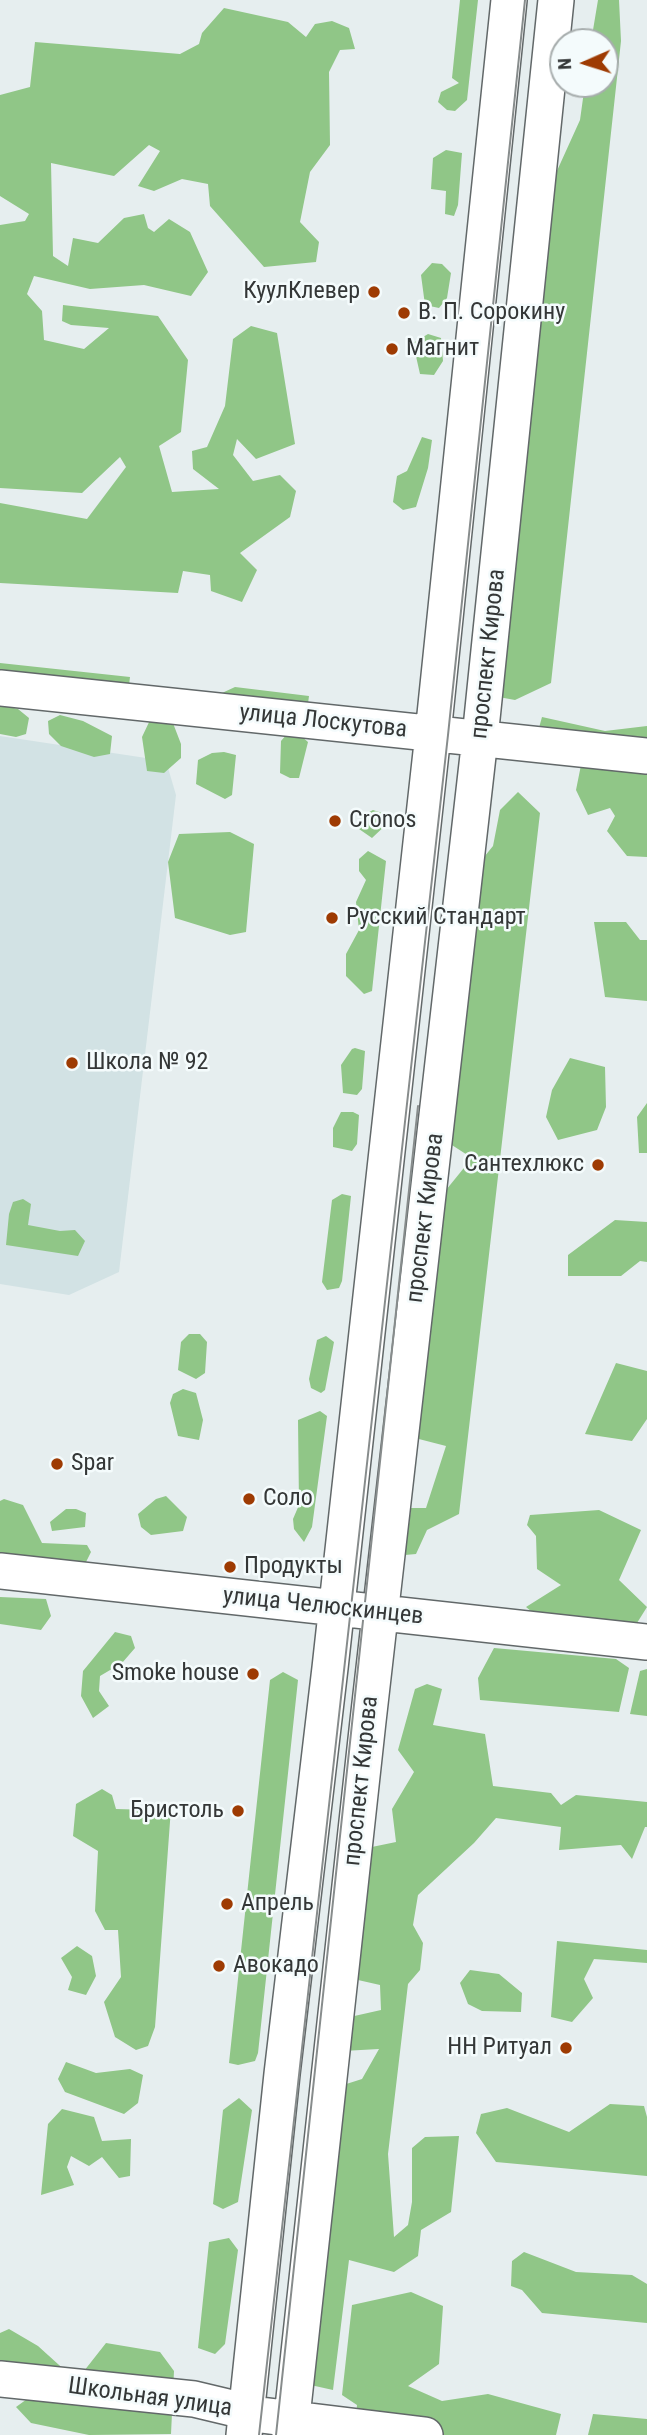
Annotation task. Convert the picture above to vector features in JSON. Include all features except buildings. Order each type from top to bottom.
[{"type":"street","name":"проспект Кирова","points":[[245,2423],[280,2087],[433,734],[509,0]]},
{"type":"street","name":"проспект Кирова","points":[[291,2427],[480,738],[556,0]]},
{"type":"street","name":"улица Лоскутова","points":[[0,688],[647,756]]},
{"type":"street","name":"улица Челюскинцев","points":[[0,1571],[647,1642]]},
{"type":"street","name":"Школьная улица","points":[[0,2379],[194,2399],[245,2423],[425,2435]]},
{"type":"shaded area","name":"Школа № 92","points":[[0,736],[166,761],[176,795],[119,1272],[69,1295],[0,1284]]},
{"type":"green space","points":[[460,0],[478,0],[467,100],[455,111],[447,110],[438,102],[441,92],[459,83],[452,78]]},
{"type":"green space","points":[[598,0],[619,0],[621,41],[619,59],[619,28],[593,28]]},
{"type":"green space","points":[[224,8],[288,22],[306,37],[315,24],[332,21],[349,28],[355,49],[340,50],[329,72],[330,145],[310,172],[300,222],[319,242],[316,262],[264,267],[210,206],[208,184],[182,179],[154,191],[138,186],[160,151],[149,145],[114,176],[51,163],[53,256],[68,266],[73,238],[98,243],[124,218],[144,214],[148,228],[154,232],[169,219],[190,232],[208,272],[191,296],[144,285],[90,289],[34,276],[27,294],[42,311],[44,340],[84,349],[109,328],[71,325],[62,321],[63,305],[158,316],[188,360],[181,432],[159,446],[172,492],[219,489],[193,469],[192,451],[207,447],[225,406],[233,339],[251,326],[277,333],[295,444],[256,459],[237,439],[233,455],[253,481],[280,475],[296,491],[290,517],[240,553],[257,570],[242,602],[211,591],[210,575],[183,571],[178,593],[0,583],[0,503],[87,519],[126,467],[120,457],[82,493],[0,488],[0,225],[25,221],[29,214],[0,196],[0,95],[30,87],[35,42],[180,54],[199,44],[202,33]]},
{"type":"green space","points":[[583,98],[615,98],[551,683],[515,700],[493,696],[556,173],[580,120]]},
{"type":"green space","points":[[446,150],[462,153],[458,205],[454,216],[445,214],[446,191],[431,189],[433,158]]},
{"type":"green space","points":[[432,263],[442,264],[451,273],[447,298],[439,308],[425,305],[421,275]]},
{"type":"green space","points":[[428,334],[441,338],[443,361],[434,375],[420,374],[413,343]]},
{"type":"green space","points":[[422,437],[432,440],[428,468],[416,507],[403,510],[393,502],[397,476],[407,471]]},
{"type":"green space","points":[[0,663],[130,677],[128,693],[0,680]]},
{"type":"green space","points":[[235,687],[309,696],[307,711],[227,704],[222,693]]},
{"type":"green space","points":[[0,705],[18,709],[29,718],[26,734],[16,737],[0,734]]},
{"type":"green space","points":[[60,715],[83,721],[112,736],[110,754],[94,757],[61,746],[49,734],[48,721]]},
{"type":"green space","points":[[542,717],[605,731],[647,726],[647,748],[537,735]]},
{"type":"green space","points":[[151,718],[171,718],[181,744],[181,758],[164,773],[147,771],[142,737]]},
{"type":"green space","points":[[287,734],[301,736],[308,742],[299,778],[290,778],[280,773],[281,741]]},
{"type":"green space","points":[[212,753],[236,755],[232,795],[225,799],[196,784],[198,760]]},
{"type":"green space","points":[[581,765],[647,773],[647,857],[627,856],[607,831],[615,816],[610,808],[588,815],[576,790]]},
{"type":"green space","points":[[518,792],[540,813],[459,1514],[427,1530],[416,1554],[405,1555],[411,1508],[426,1508],[446,1446],[415,1438],[433,1206],[472,1158],[441,1138],[471,873],[493,846],[500,810]]},
{"type":"green space","points":[[373,810],[388,815],[389,822],[372,838],[359,829],[363,815]]},
{"type":"green space","points":[[230,832],[254,844],[246,932],[230,935],[175,918],[168,862],[179,834]]},
{"type":"green space","points":[[368,851],[386,861],[372,991],[364,994],[346,976],[346,954],[359,930],[356,902],[366,880],[359,871],[359,859]]},
{"type":"green space","points":[[594,922],[626,922],[640,940],[647,940],[647,1001],[605,997]]},
{"type":"green space","points":[[355,1048],[365,1051],[362,1089],[357,1095],[343,1093],[341,1065]]},
{"type":"green space","points":[[570,1058],[605,1067],[606,1107],[597,1130],[558,1140],[546,1117],[552,1090]]},
{"type":"green space","points":[[647,1103],[647,1153],[639,1153],[637,1117]]},
{"type":"green space","points":[[341,1112],[359,1115],[357,1144],[352,1151],[333,1147],[333,1128]]},
{"type":"green space","points":[[342,1194],[351,1196],[342,1281],[339,1288],[327,1290],[322,1282],[332,1200]]},
{"type":"green space","points":[[23,1199],[31,1204],[28,1225],[60,1231],[75,1230],[85,1241],[78,1256],[6,1245],[13,1202]]},
{"type":"green space","points":[[615,1220],[647,1222],[647,1262],[640,1261],[621,1276],[568,1276],[568,1255]]},
{"type":"green space","points":[[189,1334],[200,1334],[207,1342],[205,1373],[196,1379],[178,1370],[181,1342]]},
{"type":"green space","points":[[326,1336],[334,1342],[325,1390],[321,1393],[311,1388],[309,1379],[317,1340]]},
{"type":"green space","points":[[616,1363],[647,1371],[647,1419],[632,1441],[585,1434]]},
{"type":"green space","points":[[183,1389],[196,1393],[203,1420],[199,1440],[178,1436],[170,1403],[173,1394]]},
{"type":"green space","points":[[320,1411],[327,1416],[312,1527],[304,1542],[294,1529],[293,1519],[299,1505],[298,1420]]},
{"type":"green space","points":[[166,1496],[187,1517],[183,1531],[151,1535],[141,1527],[138,1514],[156,1499]]},
{"type":"green space","points":[[4,1499],[23,1505],[42,1543],[87,1545],[91,1552],[86,1562],[0,1560],[0,1501]]},
{"type":"green space","points":[[66,1509],[86,1513],[85,1527],[52,1531],[50,1522]]},
{"type":"green space","points":[[599,1510],[641,1530],[619,1580],[647,1607],[637,1623],[600,1628],[538,1617],[526,1607],[561,1585],[537,1569],[536,1536],[527,1525],[530,1515]]},
{"type":"green space","points":[[0,1597],[46,1599],[51,1616],[41,1630],[0,1624]]},
{"type":"green space","points":[[115,1632],[131,1636],[135,1648],[122,1663],[100,1676],[99,1691],[109,1706],[93,1718],[81,1696],[83,1671]]},
{"type":"green space","points":[[494,1648],[616,1659],[629,1668],[619,1712],[480,1700],[478,1678]]},
{"type":"green space","points":[[647,1669],[647,1716],[630,1714],[640,1671]]},
{"type":"green space","points":[[283,1672],[298,1680],[258,2053],[255,2061],[238,2065],[229,2063],[270,1680]]},
{"type":"green space","points":[[427,1684],[442,1689],[433,1725],[485,1734],[493,1786],[551,1793],[561,1805],[576,1795],[647,1802],[647,1827],[632,1859],[621,1845],[559,1850],[561,1827],[496,1818],[474,1843],[418,1895],[413,1925],[423,1943],[420,1970],[408,1984],[388,2154],[394,2237],[408,2225],[412,2202],[412,2148],[425,2137],[459,2136],[451,2212],[421,2230],[418,2256],[394,2272],[349,2260],[333,2390],[306,2384],[340,2086],[362,2079],[379,2049],[343,2051],[341,2019],[381,2010],[380,1985],[358,1980],[367,1848],[396,1842],[392,1809],[414,1772],[398,1750],[415,1689]]},
{"type":"green space","points":[[102,1789],[112,1795],[116,1809],[152,1810],[160,1804],[171,1808],[155,2027],[148,2046],[136,2050],[115,2037],[104,2002],[121,1977],[118,1930],[105,1930],[95,1911],[98,1851],[73,1836],[76,1804]]},
{"type":"green space","points":[[557,1941],[647,1950],[647,1963],[594,1959],[584,1979],[593,1998],[572,2022],[551,2017]]},
{"type":"green space","points":[[77,1946],[92,1956],[96,1976],[86,1995],[68,1990],[72,1977],[61,1958]]},
{"type":"green space","points":[[470,1970],[499,1974],[522,1993],[521,2012],[482,2011],[468,2004],[460,1983]]},
{"type":"green space","points":[[66,2062],[96,2073],[130,2069],[143,2075],[138,2103],[124,2114],[65,2092],[58,2079]]},
{"type":"green space","points":[[239,2098],[252,2110],[238,2202],[223,2209],[213,2204],[223,2110]]},
{"type":"green space","points":[[610,2104],[644,2106],[647,2117],[647,2176],[496,2162],[476,2133],[481,2114],[507,2108],[569,2132]]},
{"type":"green space","points":[[62,2109],[94,2117],[102,2141],[131,2139],[130,2176],[119,2178],[102,2157],[89,2166],[71,2156],[67,2167],[74,2185],[41,2195],[48,2124]]},
{"type":"green space","points":[[229,2238],[238,2250],[225,2344],[215,2354],[198,2348],[209,2242]]},
{"type":"green space","points":[[524,2252],[576,2272],[632,2275],[647,2284],[647,2323],[542,2313],[522,2290],[511,2286],[512,2261]]},
{"type":"green space","points":[[411,2292],[443,2306],[439,2364],[408,2386],[442,2401],[488,2394],[561,2414],[556,2435],[354,2435],[357,2405],[342,2395],[352,2305]]},
{"type":"green space","points":[[9,2329],[38,2346],[69,2374],[84,2371],[106,2343],[160,2352],[174,2371],[171,2434],[89,2435],[31,2423],[16,2407],[34,2394],[0,2392],[0,2333]]},
{"type":"green space","points":[[593,2414],[647,2419],[647,2435],[588,2435]]},
{"type":"tram line","points":[[259,2435],[448,735],[525,0]]},
{"type":"tram line","points":[[276,2435],[418,1106]]},
{"type":"place","name":"КуулКлевер","points":[[374,292]]},
{"type":"place","name":"В. П. Сорокину","points":[[404,313]]},
{"type":"place","name":"Магнит","points":[[392,349]]},
{"type":"place","name":"Cronos","points":[[335,821]]},
{"type":"place","name":"Русский Стандарт","points":[[332,918]]},
{"type":"place","name":"Школа № 92","points":[[72,1063]]},
{"type":"place","name":"Сантехлюкс","points":[[598,1165]]},
{"type":"place","name":"Spar","points":[[57,1464]]},
{"type":"place","name":"Соло","points":[[249,1499]]},
{"type":"place","name":"Продукты","points":[[230,1567]]},
{"type":"place","name":"Smoke house","points":[[253,1674]]},
{"type":"place","name":"Бристоль","points":[[238,1811]]},
{"type":"place","name":"Апрель","points":[[227,1904]]},
{"type":"place","name":"Авокадо","points":[[219,1966]]},
{"type":"place","name":"НН Ритуал","points":[[566,2048]]}]
